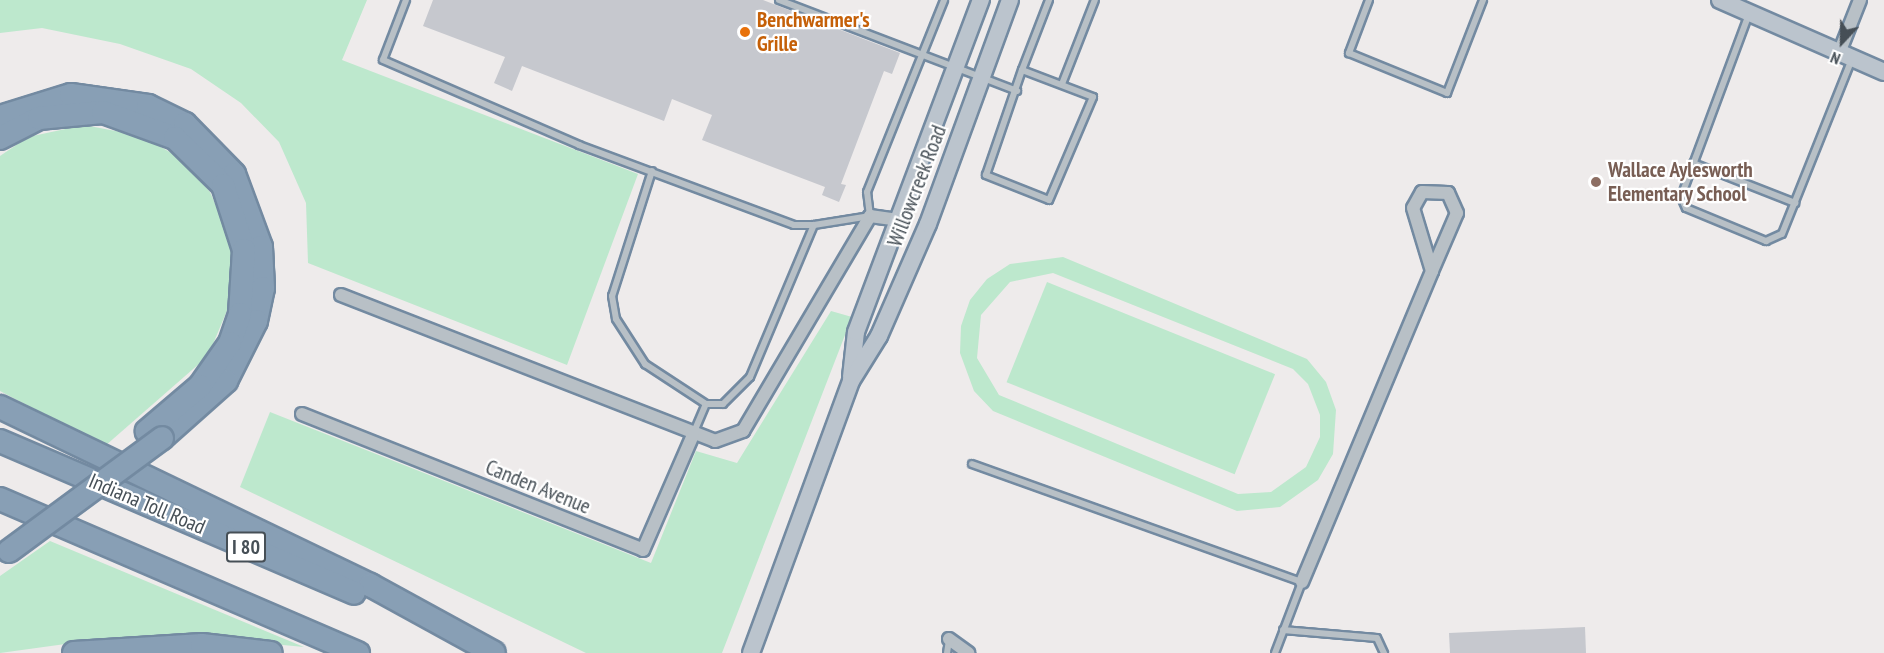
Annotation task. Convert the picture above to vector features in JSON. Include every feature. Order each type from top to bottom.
[{"type":"highway","points":[[0,117],[71,94],[148,106],[186,124],[234,174],[261,247],[263,288],[256,321],[226,381],[3,550]]},
{"type":"highway","points":[[0,138],[39,118],[103,112],[144,122],[176,138],[223,185],[244,250],[240,314],[230,343],[200,386],[155,434]]},
{"type":"highway","points":[[0,407],[370,585],[494,653]]},
{"type":"highway","name":"Indiana Toll Road","points":[[0,441],[494,653]]},
{"type":"highway","name":"I 80","points":[[0,500],[358,653]]},
{"type":"highway","points":[[74,653],[202,645],[271,653]]},
{"type":"main road","name":"Willowcreek Road","points":[[851,381],[856,332],[981,0]]},
{"type":"main road","name":"Willowcreek Road","points":[[751,653],[851,381],[879,336],[924,234],[1010,0]]},
{"type":"main road","points":[[1720,0],[1884,72]]},
{"type":"street","points":[[1846,55],[1860,0]]},
{"type":"street","points":[[1302,582],[1457,213],[1448,193],[1422,192],[1413,208],[1432,271]]},
{"type":"street","points":[[341,295],[693,435],[716,441],[742,431],[870,216],[900,220]]},
{"type":"street","name":"Canden Avenue","points":[[302,414],[644,550],[693,435]]},
{"type":"street","points":[[949,639],[968,653]]},
{"type":"lane","points":[[406,0],[383,60],[652,171],[794,225],[814,225],[870,216],[867,192],[944,0]]},
{"type":"lane","points":[[779,0],[1017,91]]},
{"type":"lane","points":[[1022,70],[1093,97],[1049,200],[986,176],[1017,91],[1022,70],[1049,0]]},
{"type":"lane","points":[[1062,84],[1095,0]]},
{"type":"lane","points":[[1369,0],[1349,53],[1447,93],[1483,0]]},
{"type":"lane","points":[[1749,13],[1681,197],[1686,208],[1766,240],[1782,234],[1846,55]]},
{"type":"lane","points":[[1694,163],[1795,202]]},
{"type":"lane","points":[[652,171],[612,296],[616,319],[645,364],[706,404],[723,404],[750,377],[814,225]]},
{"type":"lane","points":[[693,435],[706,404]]},
{"type":"lane","points":[[972,464],[1302,582],[1275,653]]},
{"type":"lane","points":[[1283,630],[1377,638],[1384,653]]},
{"type":"lane","points":[[946,653],[949,639]]},
{"type":"green space","points":[[0,0],[367,0],[342,60],[638,174],[567,365],[308,263],[306,203],[279,142],[241,103],[191,69],[120,44],[42,28],[0,33]]},
{"type":"green space","points":[[84,125],[142,136],[180,158],[210,192],[233,245],[231,301],[208,356],[105,446],[0,391],[0,156],[28,137]]},
{"type":"green space","points":[[1063,257],[1307,359],[1326,382],[1336,410],[1333,454],[1318,480],[1280,507],[1237,511],[993,411],[974,391],[960,353],[961,326],[970,300],[987,279],[1010,264]],"holes":[[[1053,273],[1293,369],[1308,384],[1320,415],[1320,437],[1306,467],[1271,492],[1238,494],[999,395],[977,358],[981,315],[1010,282]]]},
{"type":"green space","points":[[1047,282],[1275,374],[1235,474],[1007,382]]},
{"type":"green space","points":[[831,311],[852,317],[722,653],[586,653],[240,487],[270,412],[651,563],[696,451],[737,463]]},
{"type":"green space","points":[[50,541],[304,647],[180,635],[109,638],[0,653],[0,576]]},
{"type":"building","points":[[433,0],[763,0],[900,53],[892,74],[884,71],[841,184],[846,185],[839,202],[822,195],[825,187],[702,140],[712,115],[672,99],[664,121],[522,66],[512,91],[494,83],[505,57],[423,26]]},
{"type":"building","points":[[1585,627],[1586,653],[1450,653],[1449,633]]},
{"type":"place","name":"Benchwarmer's Grille","points":[[745,32]]},
{"type":"place","name":"Wallace Aylesworth Elementary School","points":[[1596,182]]}]
